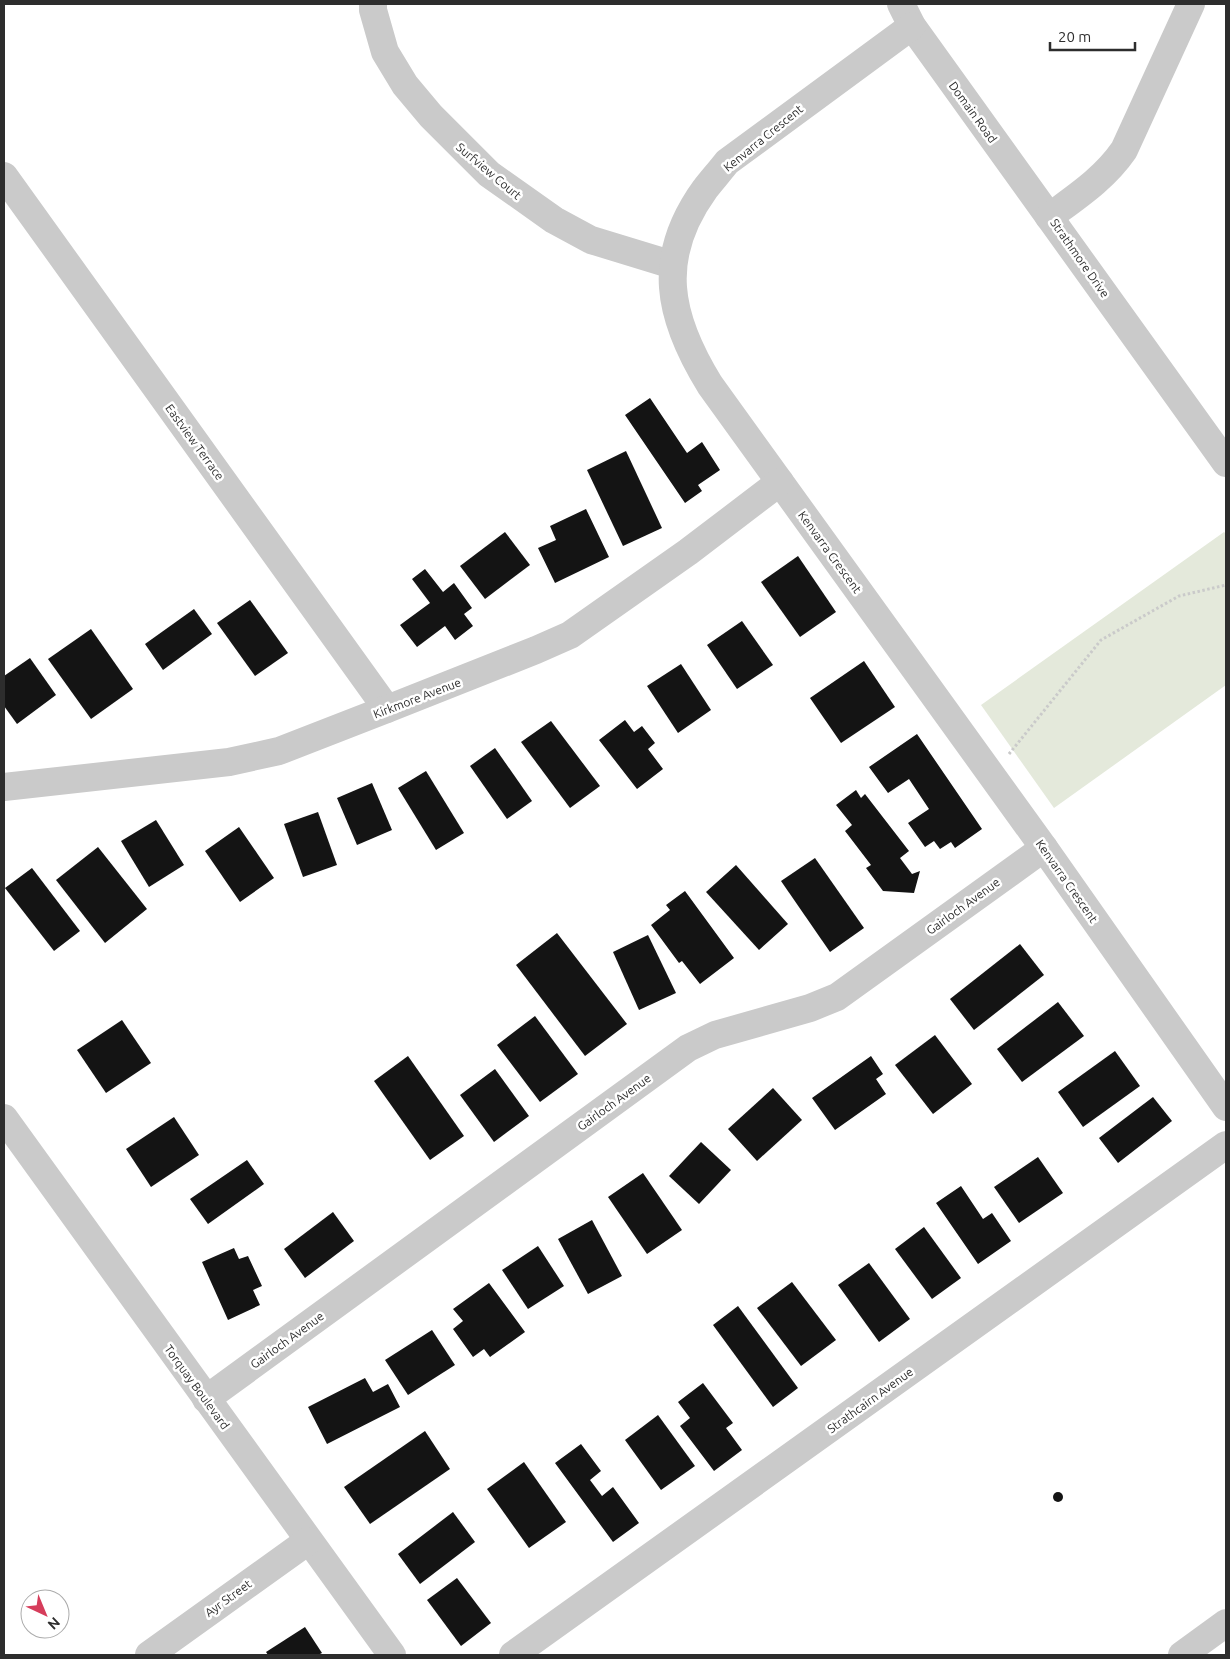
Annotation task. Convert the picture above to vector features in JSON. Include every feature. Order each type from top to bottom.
[{"type":"street","name":"Surfview Court","points":[[373,4],[385,52],[406,85],[431,116],[489,174],[554,220],[590,240],[673,265]]},
{"type":"street","name":"Strathmore Drive","points":[[1191,4],[1124,150],[1114,165],[1098,180],[1049,217],[1226,463]]},
{"type":"street","name":"Kenvarra Crescent","points":[[906,15],[728,162],[705,190],[677,242],[673,265],[673,295],[680,326],[693,357],[710,385],[1044,848],[1226,1107]]},
{"type":"street","name":"Domain Road","points":[[906,15],[1049,217]]},
{"type":"street","name":"Eastview Terrace","points":[[4,176],[387,709]]},
{"type":"street","name":"Kirkmore Avenue","points":[[4,787],[229,762],[279,751],[387,709],[570,635],[688,552],[780,482]]},
{"type":"street","name":"Gairloch Avenue","points":[[206,1399],[688,1048],[715,1035],[810,1008],[837,997],[1044,848]]},
{"type":"street","name":"Torquay Boulevard","points":[[4,1118],[392,1655]]},
{"type":"street","name":"Strathcairn Avenue","points":[[514,1655],[1226,1145]]},
{"type":"street","name":"Ayr Street","points":[[149,1655],[308,1541]]},
{"type":"street","points":[[1182,1655],[1226,1623]]},
{"type":"path","points":[[992,776],[1101,640],[1179,596],[1226,585]]},
{"type":"shaded area","points":[[1224,532],[1226,534],[1226,685],[1054,808],[981,705]]},
{"type":"building","points":[[650,398],[687,453],[702,442],[720,470],[698,485],[702,491],[685,503],[625,415]]},
{"type":"building","points":[[626,451],[662,528],[623,546],[587,470]]},
{"type":"building","points":[[586,509],[609,557],[555,583],[538,548],[556,540],[550,526]]},
{"type":"building","points":[[505,532],[530,565],[485,599],[460,566]]},
{"type":"building","points":[[798,556],[836,612],[800,637],[761,582]]},
{"type":"building","points":[[425,569],[443,592],[454,583],[472,608],[464,614],[473,626],[455,640],[445,626],[417,647],[400,625],[430,603],[412,579]]},
{"type":"building","points":[[250,600],[288,653],[255,676],[217,623]]},
{"type":"building","points":[[194,609],[212,634],[163,670],[145,644]]},
{"type":"building","points":[[742,621],[773,665],[737,689],[707,645]]},
{"type":"building","points":[[91,629],[133,689],[91,719],[48,659]]},
{"type":"building","points":[[30,658],[56,695],[17,724],[4,706],[4,676]]},
{"type":"building","points":[[864,661],[895,707],[841,743],[810,698]]},
{"type":"building","points":[[681,664],[711,710],[678,733],[647,686]]},
{"type":"building","points":[[625,720],[634,732],[642,726],[655,743],[648,749],[663,769],[637,789],[599,740]]},
{"type":"building","points":[[551,721],[600,786],[570,808],[521,742]]},
{"type":"building","points":[[917,734],[982,829],[955,848],[951,842],[940,849],[934,841],[925,847],[908,823],[929,809],[909,779],[888,793],[869,767]]},
{"type":"building","points":[[495,748],[532,801],[507,819],[470,766]]},
{"type":"building","points":[[426,771],[464,833],[436,850],[398,788]]},
{"type":"building","points":[[372,783],[392,830],[357,845],[337,798]]},
{"type":"building","points":[[856,790],[861,798],[865,794],[909,851],[900,858],[912,874],[920,871],[914,893],[883,891],[866,868],[871,865],[845,831],[852,825],[836,805]]},
{"type":"building","points":[[318,812],[337,865],[303,877],[284,824]]},
{"type":"building","points":[[156,820],[184,865],[149,887],[121,841]]},
{"type":"building","points":[[239,827],[274,878],[240,902],[205,851]]},
{"type":"building","points":[[98,847],[147,909],[105,943],[56,880]]},
{"type":"building","points":[[815,858],[864,928],[830,952],[781,881]]},
{"type":"building","points":[[736,865],[788,924],[759,950],[706,892]]},
{"type":"building","points":[[32,868],[80,931],[54,951],[5,888]]},
{"type":"building","points":[[685,891],[734,958],[700,984],[682,961],[679,963],[651,925],[670,910],[666,905]]},
{"type":"building","points":[[557,933],[627,1024],[585,1056],[516,965]]},
{"type":"building","points":[[648,935],[676,993],[639,1010],[613,952]]},
{"type":"building","points":[[1020,944],[1044,975],[974,1030],[950,999]]},
{"type":"building","points":[[1058,1002],[1084,1036],[1022,1082],[997,1049]]},
{"type":"building","points":[[535,1016],[578,1074],[540,1102],[497,1045]]},
{"type":"building","points":[[122,1020],[151,1063],[106,1093],[77,1050]]},
{"type":"building","points":[[935,1035],[972,1084],[933,1114],[895,1065]]},
{"type":"building","points":[[1115,1051],[1140,1086],[1083,1127],[1058,1092]]},
{"type":"building","points":[[408,1056],[464,1136],[430,1160],[374,1081]]},
{"type":"building","points":[[871,1056],[883,1074],[876,1079],[886,1094],[835,1130],[812,1098]]},
{"type":"building","points":[[495,1069],[529,1116],[494,1142],[460,1095]]},
{"type":"building","points":[[773,1088],[802,1120],[757,1161],[728,1129]]},
{"type":"building","points":[[1153,1097],[1172,1121],[1118,1163],[1099,1138]]},
{"type":"building","points":[[174,1117],[199,1155],[151,1187],[126,1149]]},
{"type":"building","points":[[701,1142],[731,1170],[699,1204],[669,1176]]},
{"type":"building","points":[[1038,1157],[1063,1193],[1019,1223],[994,1187]]},
{"type":"building","points":[[247,1160],[264,1184],[208,1224],[190,1199]]},
{"type":"building","points":[[643,1173],[682,1230],[647,1254],[608,1197]]},
{"type":"building","points":[[961,1186],[983,1219],[992,1213],[1011,1241],[978,1264],[936,1203]]},
{"type":"building","points":[[333,1212],[354,1241],[305,1278],[284,1249]]},
{"type":"building","points":[[592,1220],[622,1276],[588,1294],[558,1239]]},
{"type":"building","points":[[924,1227],[961,1278],[932,1299],[895,1249]]},
{"type":"building","points":[[538,1246],[564,1286],[528,1309],[502,1270]]},
{"type":"building","points":[[234,1248],[239,1259],[248,1256],[262,1286],[253,1290],[260,1305],[228,1320],[202,1262]]},
{"type":"building","points":[[869,1263],[910,1319],[879,1342],[838,1285]]},
{"type":"building","points":[[792,1282],[836,1340],[801,1366],[757,1308]]},
{"type":"building","points":[[489,1283],[525,1332],[490,1357],[484,1349],[473,1357],[453,1329],[463,1321],[453,1309]]},
{"type":"building","points":[[738,1306],[798,1388],[773,1407],[713,1325]]},
{"type":"building","points":[[432,1330],[455,1365],[408,1395],[385,1360]]},
{"type":"building","points":[[365,1378],[373,1392],[388,1384],[400,1407],[327,1444],[308,1407]]},
{"type":"building","points":[[703,1383],[733,1423],[726,1428],[742,1450],[714,1471],[680,1426],[690,1418],[678,1402]]},
{"type":"building","points":[[658,1415],[695,1466],[661,1490],[625,1440]]},
{"type":"building","points":[[425,1431],[450,1469],[370,1524],[344,1487]]},
{"type":"building","points":[[581,1444],[601,1471],[590,1480],[602,1496],[613,1487],[639,1523],[613,1542],[555,1463]]},
{"type":"building","points":[[524,1462],[566,1522],[529,1548],[487,1489]]},
{"type":"building","points":[[1058,1492],[1063,1497],[1058,1502],[1053,1497]]},
{"type":"building","points":[[453,1512],[475,1542],[420,1584],[398,1554]]},
{"type":"building","points":[[457,1578],[491,1623],[461,1646],[427,1600]]},
{"type":"building","points":[[305,1627],[322,1653],[318,1655],[268,1655],[266,1652]]}]
